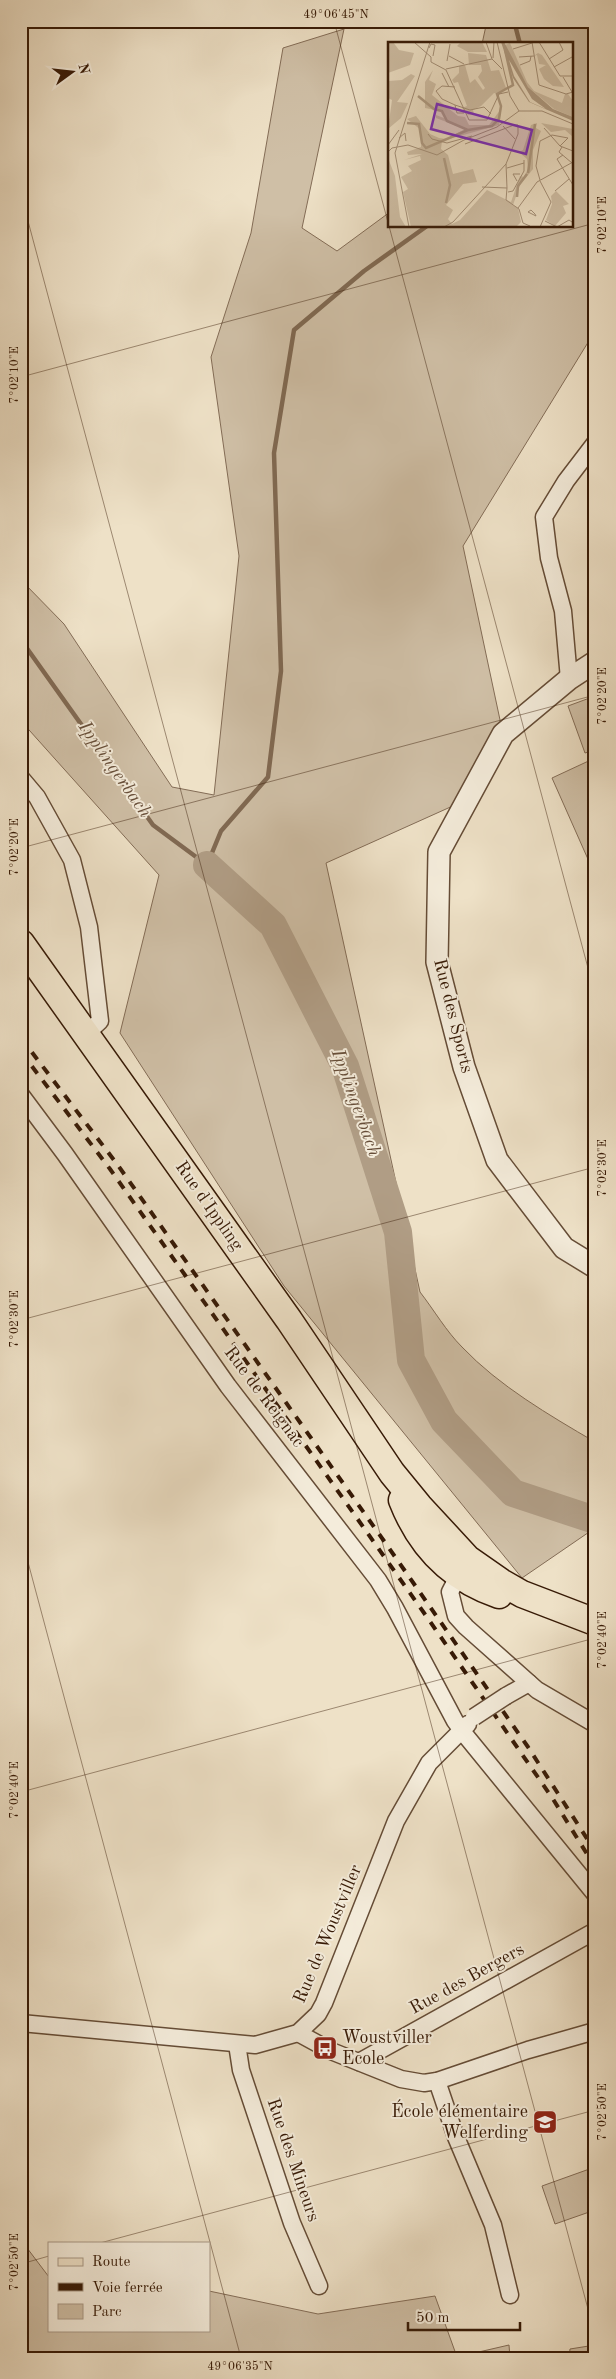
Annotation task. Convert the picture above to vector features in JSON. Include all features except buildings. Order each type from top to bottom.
[{"type":"main road","name":"Rue d'Ippling","points":[[21,943],[289,1320],[392,1473],[408,1516],[418,1534],[435,1555],[595,1622]]},
{"type":"street","points":[[569,679],[563,611],[550,558],[544,517],[566,481],[595,444]]},
{"type":"street","name":"Rue des Sports","points":[[595,662],[569,679],[503,734],[439,852],[437,962],[464,1067],[496,1160],[564,1248],[595,1266]]},
{"type":"street","points":[[21,778],[37,797],[72,860],[89,927],[100,1021],[87,1034]]},
{"type":"street","name":"Rue de Reignac","points":[[21,1095],[83,1178],[228,1386],[378,1580],[462,1730],[531,1818],[595,1894]]},
{"type":"street","points":[[462,1567],[450,1592],[456,1616],[466,1628],[529,1683],[571,1712],[595,1724]]},
{"type":"street","name":"Rue de Woustviller","points":[[21,2023],[237,2044],[269,2043],[298,2033],[318,2014],[324,2003],[396,1821],[429,1763],[474,1717],[529,1683]]},
{"type":"street","name":"Rue des Bergers","points":[[359,2062],[595,1931]]},
{"type":"street","points":[[298,2033],[331,2051],[401,2079],[424,2083],[437,2081],[528,2050],[595,2031]]},
{"type":"street","name":"Rue des Mineurs","points":[[237,2044],[241,2070],[292,2223],[318,2286]]},
{"type":"street","points":[[437,2081],[456,2137],[493,2224],[510,2295]]},
{"type":"green space","points":[[487,21],[595,21],[595,331],[463,546],[503,734],[466,800],[326,863],[420,1292],[456,1341],[476,1361],[508,1387],[595,1442],[595,1528],[522,1578],[284,1286],[120,1033],[159,875],[21,721],[21,580],[64,624],[172,787],[214,795],[239,556],[211,357],[251,233],[283,48],[344,29],[302,228],[337,251],[388,213],[388,228],[574,228],[574,42],[482,42]]},
{"type":"green space","points":[[595,696],[595,750],[585,753],[568,706]]},
{"type":"green space","points":[[595,758],[595,875],[552,778]]},
{"type":"green space","points":[[595,2167],[595,2210],[555,2224],[542,2186]]},
{"type":"green space","points":[[21,2240],[48,2276],[48,2332],[210,2332],[210,2291],[318,2314],[435,2296],[457,2357],[509,2345],[510,2358],[21,2358]]},
{"type":"green space","points":[[595,2345],[595,2358],[569,2358],[570,2349]]},
{"type":"waterway","points":[[514,21],[519,42]]},
{"type":"waterway","points":[[21,640],[153,825],[207,865],[221,831],[268,777],[281,671],[274,453],[294,330],[364,271],[424,228]]},
{"type":"waterway","name":"Ipplingerbach","points":[[207,865],[273,925],[345,1066],[398,1232],[411,1360],[444,1421],[513,1493],[595,1520]]},
{"type":"railway","points":[[21,1038],[117,1164],[384,1541],[528,1747],[595,1851]]},
{"type":"railway","points":[[21,1052],[110,1169],[429,1620],[553,1799],[595,1867]]},
{"type":"place","name":"Woustviller Ecole","points":[[325,2048]]},
{"type":"place","name":"École élémentaire Welferding","points":[[545,2122]]}]
